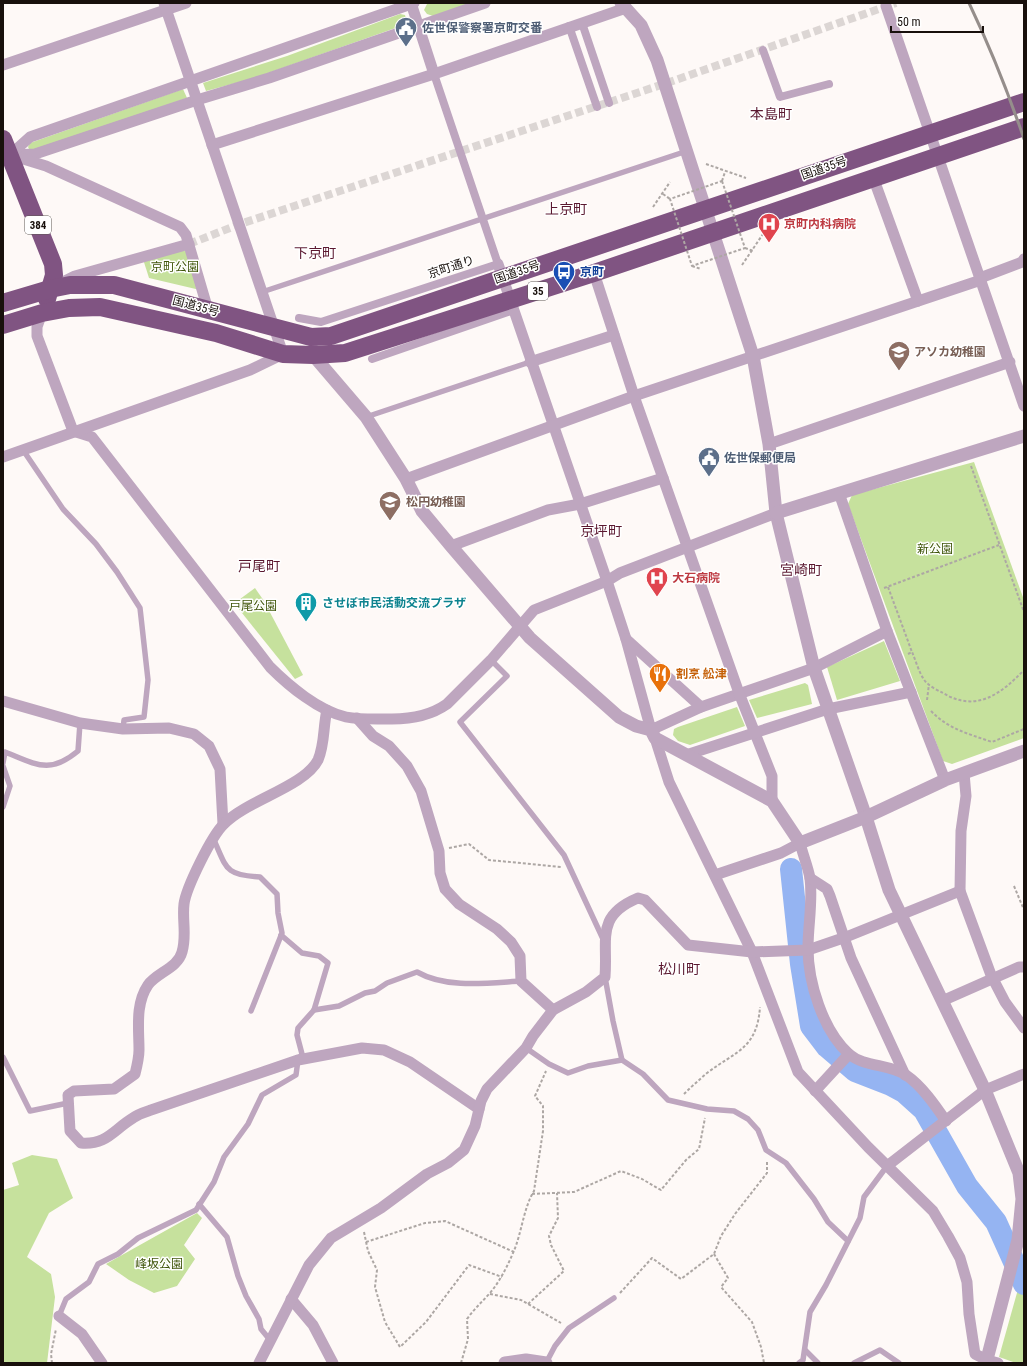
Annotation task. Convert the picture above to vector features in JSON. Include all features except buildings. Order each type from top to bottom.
[{"type":"highway","name":"国道35号","points":[[3,303],[50,289],[70,285],[114,285],[311,337],[331,336],[500,271],[706,209],[1024,102]]},
{"type":"highway","name":"国道35号","points":[[3,325],[42,313],[69,308],[100,307],[216,333],[283,354],[313,355],[345,353],[512,305],[594,273],[713,231],[1024,126]]},
{"type":"highway","name":"384","points":[[5,150],[52,259],[54,276],[42,313]]},
{"type":"street","points":[[3,65],[165,6],[186,3]]},
{"type":"street","points":[[5,150],[30,137],[412,3],[418,27],[434,74],[460,152],[482,220],[607,581],[669,782],[752,952],[798,1072],[887,1166],[933,1210],[960,1258],[967,1282],[969,1314],[975,1354],[991,1362],[1018,1240],[1023,1199],[1016,1161],[889,890],[866,817],[814,668],[776,513],[769,444],[753,356],[657,60],[642,25],[623,5],[582,22],[434,74],[212,145]]},
{"type":"street","points":[[5,150],[35,154],[197,100],[269,78],[485,3]]},
{"type":"street","points":[[3,456],[250,370],[283,354],[165,6]]},
{"type":"street","points":[[886,6],[1024,406]]},
{"type":"street","points":[[582,22],[609,102]]},
{"type":"street","points":[[570,26],[597,107]]},
{"type":"street","points":[[763,50],[780,97],[829,84]]},
{"type":"street","points":[[5,150],[46,166],[180,227],[186,235],[208,310]]},
{"type":"street","points":[[873,177],[918,302]]},
{"type":"street","points":[[50,289],[75,276],[188,244]]},
{"type":"street","points":[[406,479],[634,396],[918,302],[1022,262],[1024,259]]},
{"type":"street","name":"京町通り","points":[[299,318],[321,322],[500,271]]},
{"type":"street","points":[[594,273],[634,396],[687,547],[739,693],[772,776],[772,801]]},
{"type":"street","points":[[372,358],[512,305]]},
{"type":"street","points":[[42,313],[37,327],[37,336],[73,431]]},
{"type":"street","points":[[530,362],[614,335]]},
{"type":"street","points":[[311,337],[313,355],[366,417],[406,479],[422,511],[530,638],[619,717],[653,734],[686,755],[772,801],[800,843],[810,878],[808,950],[813,986],[822,1015],[832,1033],[849,1054],[863,1061],[905,1075]]},
{"type":"street","points":[[769,444],[1010,362]]},
{"type":"street","points":[[73,431],[92,437],[270,667],[287,684],[328,710],[346,716],[357,718],[399,719],[427,715],[447,704],[491,660],[534,610],[607,581],[620,573],[776,513],[1024,436]]},
{"type":"street","points":[[451,546],[548,510],[580,504],[663,478]]},
{"type":"street","points":[[839,493],[897,659],[911,692],[922,707],[945,780]]},
{"type":"street","points":[[653,734],[701,707],[814,668],[887,631]]},
{"type":"street","points":[[626,639],[701,707]]},
{"type":"street","points":[[686,755],[828,709],[911,692]]},
{"type":"street","points":[[3,701],[80,723],[123,729],[169,728],[194,734],[209,746],[220,769],[223,824]]},
{"type":"street","points":[[328,710],[324,724],[322,748],[317,761],[307,773],[245,808],[223,824],[189,885],[184,905],[185,922],[182,954],[173,965],[148,985],[141,1004],[138,1026],[139,1051],[135,1074],[114,1089],[74,1090],[68,1094],[70,1131],[80,1143],[93,1144],[104,1140],[134,1117],[232,1081],[298,1060],[362,1048],[384,1050],[410,1062],[479,1109]]},
{"type":"street","points":[[357,718],[373,736],[389,746],[407,766],[422,791],[439,851],[440,873],[445,889],[458,904],[497,929],[511,942],[520,956],[522,981],[554,1010]]},
{"type":"street","points":[[715,876],[781,853],[800,843],[866,817],[945,780],[1023,753]]},
{"type":"street","points":[[964,774],[966,796],[961,831],[960,891],[993,979],[1005,1002],[1024,1028]]},
{"type":"street","points":[[810,878],[827,889],[843,938],[864,989],[905,1075],[932,1101],[946,1120]]},
{"type":"street","points":[[259,1363],[310,1265],[331,1238],[381,1208],[427,1174],[448,1163],[464,1150],[475,1126],[479,1109],[487,1089],[526,1048],[533,1036],[554,1010],[586,992],[605,977],[606,929],[611,917],[620,907],[638,898],[650,903],[688,945],[752,952],[790,951],[808,950],[843,938],[960,891]]},
{"type":"street","points":[[942,1002],[1019,967],[1024,967]]},
{"type":"street","points":[[815,1091],[849,1054]]},
{"type":"street","points":[[887,1166],[984,1090],[1024,1074]]},
{"type":"street","points":[[291,1299],[312,1325],[333,1363]]},
{"type":"street","points":[[58,1316],[82,1334],[102,1363]]},
{"type":"street","points":[[505,1363],[526,1360],[546,1363]]},
{"type":"lane","points":[[262,292],[687,151]]},
{"type":"lane","points":[[366,417],[530,362]]},
{"type":"lane","points":[[23,450],[63,509],[96,544],[117,572],[140,608],[148,680],[144,717],[124,720],[123,729]]},
{"type":"lane","points":[[491,660],[507,676],[460,722],[564,855],[605,943]]},
{"type":"lane","points":[[3,762],[5,752],[42,767],[66,761],[78,751],[80,723]]},
{"type":"lane","points":[[3,766],[10,786],[3,807]]},
{"type":"lane","points":[[214,840],[227,868],[240,876],[260,877],[278,894],[281,935],[268,972],[251,1011]]},
{"type":"lane","points":[[58,1316],[66,1299],[89,1282],[98,1264],[118,1254],[138,1238],[196,1210],[214,1182],[224,1157],[248,1124],[262,1095],[296,1075],[298,1060],[302,1054],[297,1035],[298,1028],[314,1010],[328,963],[319,956],[302,953],[281,935]]},
{"type":"lane","points":[[314,1010],[339,1006],[365,993],[375,991],[387,983],[417,972],[448,981],[476,984],[522,981]]},
{"type":"lane","points":[[605,977],[622,1060]]},
{"type":"lane","points":[[526,1048],[549,1064],[568,1073],[588,1066],[622,1060],[643,1074],[668,1100],[707,1109],[734,1112],[748,1119],[758,1130],[766,1150],[786,1163],[814,1200],[828,1222],[848,1241]]},
{"type":"lane","points":[[3,1057],[30,1110],[68,1103]]},
{"type":"lane","points":[[799,1363],[803,1360],[810,1312],[826,1285],[860,1218],[864,1197],[887,1166]]},
{"type":"lane","points":[[199,1204],[227,1237],[244,1289],[259,1319],[261,1329],[270,1340]]},
{"type":"lane","points":[[546,1363],[555,1346],[569,1328],[614,1298]]},
{"type":"lane","points":[[805,1350],[818,1363]]},
{"type":"lane","points":[[854,1363],[880,1350],[899,1363]]},
{"type":"path","points":[[706,164],[725,172],[746,178]]},
{"type":"path","points":[[725,172],[722,181],[745,248],[753,252]]},
{"type":"path","points":[[670,199],[722,181]]},
{"type":"path","points":[[654,207],[670,182]]},
{"type":"path","points":[[663,194],[670,199],[692,266]]},
{"type":"path","points":[[742,265],[753,252],[763,234]]},
{"type":"path","points":[[692,266],[745,248]]},
{"type":"path","points":[[692,266],[701,269]]},
{"type":"path","points":[[966,454],[1024,612]]},
{"type":"path","points":[[873,592],[999,545]]},
{"type":"path","points":[[888,586],[912,652],[925,681],[949,697],[965,702],[978,701],[1011,685],[1024,670]]},
{"type":"path","points":[[897,659],[912,652]]},
{"type":"path","points":[[929,684],[922,707],[952,728],[992,742],[1024,729]]},
{"type":"path","points":[[439,851],[469,844],[489,860],[564,867]]},
{"type":"path","points":[[1014,886],[1024,910]]},
{"type":"path","points":[[682,1096],[706,1074],[743,1049],[755,1034],[759,1022],[762,980]]},
{"type":"path","points":[[461,1363],[468,1339],[467,1319],[490,1294],[502,1277],[514,1252],[532,1194],[543,1131],[543,1106],[535,1096],[549,1064]]},
{"type":"path","points":[[532,1194],[574,1192],[621,1171],[642,1179],[661,1190],[686,1160],[699,1148],[707,1109]]},
{"type":"path","points":[[614,1298],[630,1284],[652,1258],[681,1279],[714,1254],[721,1236],[735,1214],[768,1173],[766,1150]]},
{"type":"path","points":[[528,1304],[564,1271],[551,1245],[549,1236],[558,1218],[557,1193]]},
{"type":"path","points":[[361,1220],[366,1242],[377,1270],[376,1287],[385,1322],[400,1347],[426,1322],[469,1265],[502,1277]]},
{"type":"path","points":[[366,1242],[425,1223],[445,1221],[514,1252]]},
{"type":"path","points":[[714,1254],[728,1278],[721,1287],[752,1322],[762,1347],[764,1363]]},
{"type":"path","points":[[490,1294],[520,1300],[569,1328]]},
{"type":"path","points":[[52,1363],[51,1354],[58,1316]]},
{"type":"green space","points":[[471,3],[433,16],[427,14],[424,10],[427,4]]},
{"type":"green space","points":[[400,14],[405,15],[407,22],[404,25],[251,79],[206,91],[203,83],[287,56]]},
{"type":"green space","points":[[183,89],[187,98],[35,150],[29,149],[28,147],[30,143]]},
{"type":"green space","name":"京町公園","points":[[181,250],[188,252],[200,290],[149,278],[143,259]]},
{"type":"green space","name":"新公園","points":[[974,462],[1024,600],[1024,738],[952,764],[943,761],[848,504],[852,495]]},
{"type":"green space","name":"戸尾公園","points":[[255,588],[264,601],[303,675],[295,679],[238,608],[236,602]]},
{"type":"green space","points":[[884,641],[900,681],[837,700],[827,667]]},
{"type":"green space","points":[[805,683],[808,685],[812,704],[757,718],[749,700]]},
{"type":"green space","points":[[737,707],[745,726],[690,745],[678,741],[673,735],[674,729],[678,727]]},
{"type":"green space","points":[[32,1155],[57,1159],[73,1198],[49,1213],[27,1257],[51,1274],[55,1297],[47,1363],[3,1363],[3,1190],[19,1185],[12,1163]]},
{"type":"green space","name":"峰坂公園","points":[[197,1213],[202,1218],[184,1245],[195,1259],[177,1286],[154,1293],[129,1280],[106,1264]]},
{"type":"green space","points":[[1024,1268],[1024,1363],[1016,1363],[999,1357]]},
{"type":"waterway","points":[[791,869],[801,964],[811,1026],[827,1047],[855,1071],[891,1085],[904,1092],[924,1110],[967,1186],[996,1222],[1024,1284]]},
{"type":"tunnel","points":[[189,244],[240,224],[664,84],[896,3]]},
{"type":"railway","points":[[969,3],[1012,104],[1024,139]]},
{"type":"place","name":"佐世保警察署京町交番","points":[[406,48]]},
{"type":"place","name":"京町内科病院","points":[[769,244]]},
{"type":"place","name":"京町","points":[[564,292]]},
{"type":"place","name":"アソカ幼稚園","points":[[899,372]]},
{"type":"place","name":"佐世保郵便局","points":[[709,478]]},
{"type":"place","name":"松円幼稚園","points":[[390,522]]},
{"type":"place","name":"大石病院","points":[[657,598]]},
{"type":"place","name":"させぼ市民活動交流プラザ","points":[[306,622]]},
{"type":"place","name":"割烹 舩津","points":[[660,694]]},
{"type":"district","name":"本島町","points":[[771,114]]},
{"type":"district","name":"上京町","points":[[566,209]]},
{"type":"district","name":"下京町","points":[[315,253]]},
{"type":"district","name":"京坪町","points":[[601,531]]},
{"type":"district","name":"戸尾町","points":[[259,566]]},
{"type":"district","name":"宮崎町","points":[[801,570]]},
{"type":"district","name":"松川町","points":[[679,969]]}]
